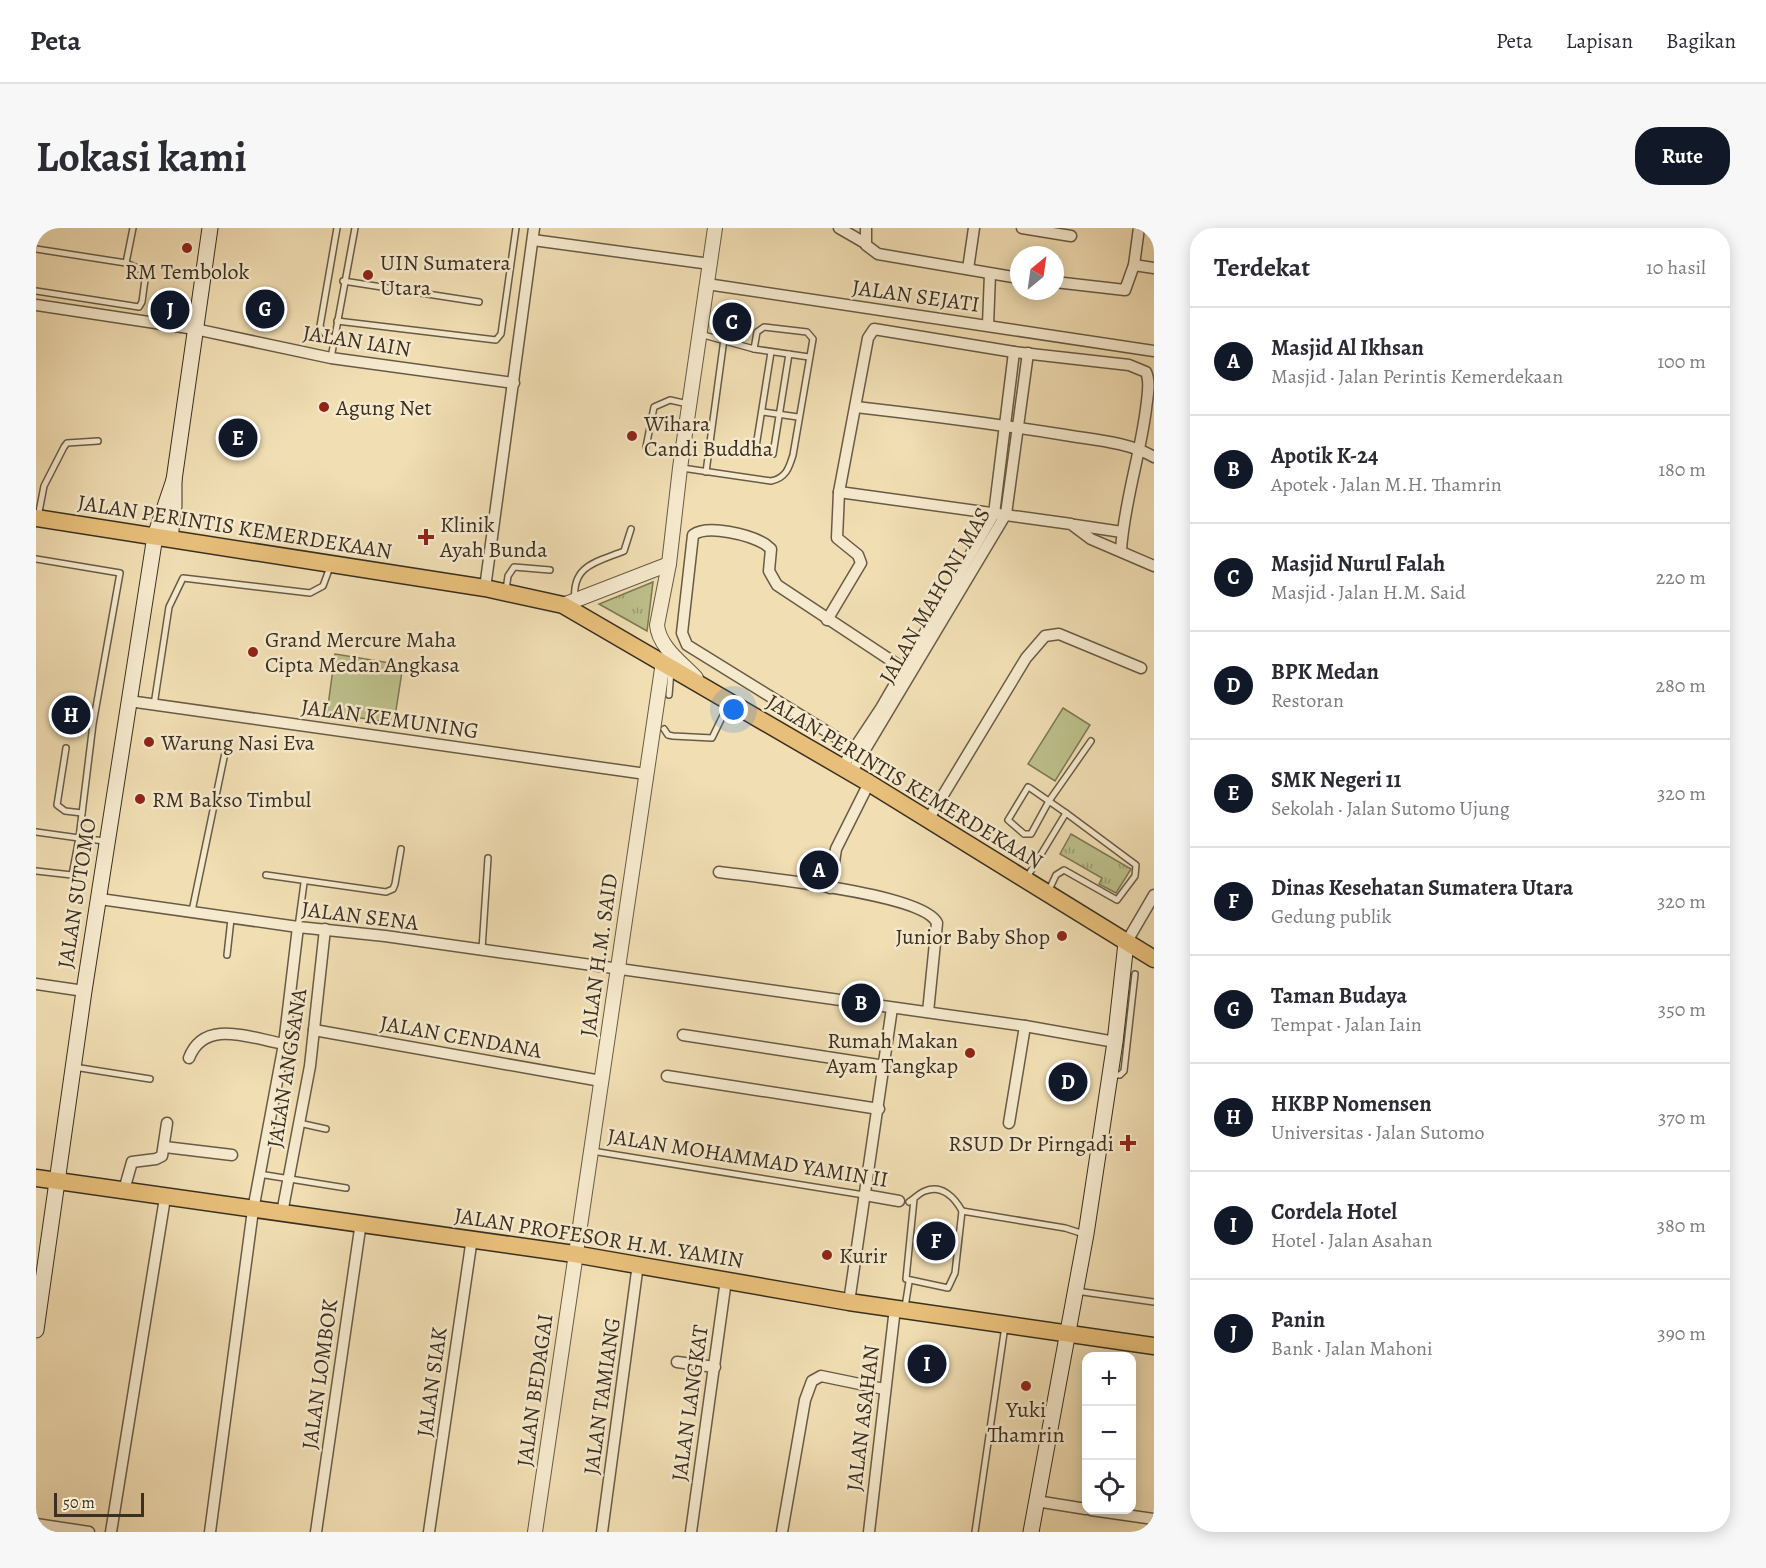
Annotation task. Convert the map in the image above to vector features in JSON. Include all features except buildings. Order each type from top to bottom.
[{"type":"main road","name":"JALAN SUTOMO","points":[[36,1330],[55,1181],[129,701],[174,480],[210,228]]},
{"type":"main road","name":"JALAN PERINTIS KEMERDEKAAN","points":[[37,519],[163,537],[569,603],[667,665],[869,783],[1154,959]]},
{"type":"main road","points":[[1030,1532],[1086,1234],[1115,1042],[1126,943]]},
{"type":"main road","name":"JALAN PROFESOR H.M. YAMIN","points":[[36,1178],[165,1198],[472,1238],[638,1264],[849,1302],[1154,1346]]},
{"type":"street","points":[[485,588],[534,228]]},
{"type":"street","points":[[705,686],[658,635],[657,626],[669,564],[698,333],[715,228]]},
{"type":"street","points":[[839,228],[865,243],[878,254],[1010,277]]},
{"type":"street","points":[[865,243],[866,228]]},
{"type":"street","points":[[968,269],[974,228]]},
{"type":"street","points":[[1022,228],[1071,236]]},
{"type":"street","points":[[1064,283],[1121,291],[1127,288],[1134,265],[1138,228]]},
{"type":"street","points":[[533,240],[710,264]]},
{"type":"street","points":[[1134,265],[1154,268]]},
{"type":"street","points":[[988,325],[990,274]]},
{"type":"street","name":"JALAN SEJATI","points":[[707,285],[1154,351]]},
{"type":"street","name":"JALAN IAIN","points":[[36,305],[195,329],[331,358],[514,383]]},
{"type":"street","points":[[826,620],[861,563],[858,555],[837,537],[839,492],[868,338],[874,329],[1014,352],[1129,365],[1146,372],[1151,396],[1122,532],[1121,550]]},
{"type":"street","name":"JALAN MAHONI MAS","points":[[859,751],[994,514],[1014,352]]},
{"type":"street","name":"JALAN MAHONI MAS","points":[[847,770],[1006,514],[1028,353]]},
{"type":"street","points":[[856,407],[1004,425],[1141,449],[1154,457]]},
{"type":"street","points":[[839,492],[1122,532]]},
{"type":"street","points":[[1071,524],[1090,539],[1121,550],[1154,566]]},
{"type":"street","points":[[859,751],[687,645],[682,633],[693,535],[703,530],[716,530],[765,544],[771,549],[769,571],[773,580],[826,620],[904,669]]},
{"type":"street","points":[[569,603],[669,564]]},
{"type":"street","points":[[928,820],[1026,658],[1045,636],[1059,634],[1142,668]]},
{"type":"street","name":"JALAN H.M. SAID","points":[[574,1254],[646,774],[667,665]]},
{"type":"street","name":"JALAN KEMUNING","points":[[129,701],[646,774]]},
{"type":"street","points":[[830,888],[836,849],[869,783]]},
{"type":"street","points":[[719,872],[830,888],[905,902],[923,909],[935,919],[937,930],[928,1012]]},
{"type":"street","points":[[1126,943],[1154,895]]},
{"type":"street","name":"JALAN SENA","points":[[100,899],[231,919],[325,929],[928,1012],[1115,1042]]},
{"type":"street","name":"JALAN ANGSANA","points":[[210,1532],[259,1174],[284,1044],[298,927]]},
{"type":"street","name":"JALAN ANGSANA","points":[[282,1213],[310,1066],[325,929]]},
{"type":"street","points":[[36,984],[84,991]]},
{"type":"street","points":[[849,1302],[892,1008]]},
{"type":"street","points":[[1010,1123],[1025,1026]]},
{"type":"street","name":"JALAN CENDANA","points":[[314,1030],[601,1081]]},
{"type":"street","points":[[189,1059],[199,1040],[213,1033],[284,1044]]},
{"type":"street","points":[[684,1035],[885,1066]]},
{"type":"street","points":[[667,1076],[879,1109]]},
{"type":"street","points":[[124,1190],[132,1162],[162,1156],[167,1123]]},
{"type":"street","points":[[165,1147],[232,1155]]},
{"type":"street","name":"JALAN MOHAMMAD YAMIN II","points":[[865,1195],[907,1201]]},
{"type":"street","points":[[111,1532],[165,1198]]},
{"type":"street","name":"JALAN LOMBOK","points":[[316,1532],[361,1222]]},
{"type":"street","name":"JALAN SIAK","points":[[429,1532],[472,1238]]},
{"type":"street","name":"JALAN BEDAGAI","points":[[535,1532],[574,1254]]},
{"type":"street","name":"JALAN TAMIANG","points":[[602,1532],[638,1264]]},
{"type":"street","name":"JALAN LANGKAT","points":[[691,1532],[726,1280]]},
{"type":"street","name":"JALAN ASAHAN","points":[[868,1532],[884,1389],[900,1309]]},
{"type":"street","points":[[677,1362],[715,1367]]},
{"type":"street","points":[[782,1532],[805,1400],[812,1381],[821,1376],[884,1389]]},
{"type":"street","points":[[1036,1501],[1082,1508]]},
{"type":"street","points":[[1121,1514],[1154,1519]]},
{"type":"street","points":[[36,1524],[89,1532]]},
{"type":"lane","points":[[126,262],[133,228]]},
{"type":"lane","points":[[334,339],[325,334],[320,326],[337,228]]},
{"type":"lane","points":[[331,358],[343,281],[355,228]]},
{"type":"lane","points":[[337,321],[496,340],[501,334],[516,228]]},
{"type":"lane","points":[[36,249],[126,262],[146,272],[142,302],[139,307],[36,291]]},
{"type":"lane","points":[[343,281],[479,302]]},
{"type":"lane","points":[[680,468],[771,481],[778,480],[790,467],[812,335],[773,327],[758,330],[754,349]]},
{"type":"lane","points":[[698,333],[754,349],[809,357]]},
{"type":"lane","points":[[706,472],[724,339]]},
{"type":"lane","points":[[755,453],[771,352]]},
{"type":"lane","points":[[773,454],[789,354]]},
{"type":"lane","points":[[646,447],[654,407],[670,400],[689,405]]},
{"type":"lane","points":[[763,412],[798,417]]},
{"type":"lane","points":[[37,519],[44,486],[64,447],[68,443],[98,441]]},
{"type":"lane","points":[[36,485],[44,486]]},
{"type":"lane","points":[[569,603],[575,581],[584,567],[624,551],[631,529]]},
{"type":"lane","points":[[36,559],[120,573],[93,724],[79,838],[72,875],[36,871]]},
{"type":"lane","points":[[154,705],[169,607],[183,578],[310,593],[323,586],[331,564]]},
{"type":"lane","points":[[506,592],[508,576],[514,567],[550,570]]},
{"type":"lane","points":[[667,665],[669,694]]},
{"type":"lane","points":[[664,729],[668,735],[673,736],[712,738],[730,701]]},
{"type":"lane","points":[[1047,893],[1056,875],[1063,870],[1117,900],[1136,874],[1136,865],[1131,858],[1049,801],[1027,788],[1008,817],[1008,822],[1024,834],[1031,834],[1049,801],[1091,741]]},
{"type":"lane","points":[[66,748],[57,805],[65,811],[82,813]]},
{"type":"lane","points":[[191,913],[226,748]]},
{"type":"lane","points":[[1025,880],[1066,813]]},
{"type":"lane","points":[[36,832],[107,842]]},
{"type":"lane","points":[[266,875],[304,883],[390,891],[395,884],[401,849]]},
{"type":"lane","points":[[482,951],[488,858]]},
{"type":"lane","points":[[298,927],[304,883]]},
{"type":"lane","points":[[227,955],[231,919]]},
{"type":"lane","points":[[1110,1075],[1120,1075],[1124,1071],[1135,974]]},
{"type":"lane","points":[[72,1067],[150,1079]]},
{"type":"lane","points":[[298,1123],[326,1129]]},
{"type":"lane","name":"JALAN MOHAMMAD YAMIN II","points":[[591,1151],[865,1195]]},
{"type":"lane","points":[[259,1174],[346,1188]]},
{"type":"lane","points":[[900,1309],[909,1282],[905,1275],[907,1201],[925,1191],[940,1191],[953,1196],[962,1211],[955,1273],[950,1286],[945,1289],[909,1282]]},
{"type":"lane","points":[[962,1211],[1065,1227],[1086,1234]]},
{"type":"lane","points":[[1075,1290],[1154,1302]]},
{"type":"lane","points":[[975,1532],[1005,1324]]},
{"type":"green space","points":[[653,582],[647,631],[599,604]]},
{"type":"green space","points":[[335,654],[403,665],[394,723],[327,713]]},
{"type":"green space","points":[[1063,708],[1090,725],[1055,781],[1028,764]]},
{"type":"green space","points":[[1071,834],[1131,869],[1116,893],[1099,884],[1102,878],[1060,854]]},
{"type":"place","name":"RM Tembolok","points":[[187,248]]},
{"type":"place","name":"UIN Sumatera Utara","points":[[368,275]]},
{"type":"place","name":"Taman Budaya","points":[[265,309]]},
{"type":"place","name":"Panin","points":[[170,310]]},
{"type":"place","name":"Masjid Nurul Falah","points":[[732,322]]},
{"type":"place","name":"Agung Net","points":[[324,407]]},
{"type":"place","name":"Wihara Candi Buddha","points":[[632,436]]},
{"type":"place","name":"SMK Negeri 11","points":[[238,438]]},
{"type":"place","name":"Klinik Ayah Bunda","points":[[426,537]]},
{"type":"place","name":"Grand Mercure Maha Cipta Medan Angkasa","points":[[253,652]]},
{"type":"place","name":"HKBP Nomensen","points":[[71,715]]},
{"type":"place","name":"Warung Nasi Eva","points":[[149,742]]},
{"type":"place","name":"RM Bakso Timbul","points":[[140,799]]},
{"type":"place","name":"Masjid Al Ikhsan","points":[[819,870]]},
{"type":"place","name":"Junior Baby Shop","points":[[1062,936]]},
{"type":"place","name":"Apotik K-24","points":[[861,1003]]},
{"type":"place","name":"Rumah Makan Ayam Tangkap","points":[[970,1053]]},
{"type":"place","name":"BPK Medan","points":[[1068,1082]]},
{"type":"place","name":"RSUD Dr Pirngadi","points":[[1128,1143]]},
{"type":"place","name":"Dinas Kesehatan Sumatera Utara","points":[[936,1241]]},
{"type":"place","name":"Kurir","points":[[827,1255]]},
{"type":"place","name":"Cordela Hotel","points":[[927,1364]]},
{"type":"place","name":"Yuki Thamrin","points":[[1026,1386]]}]
